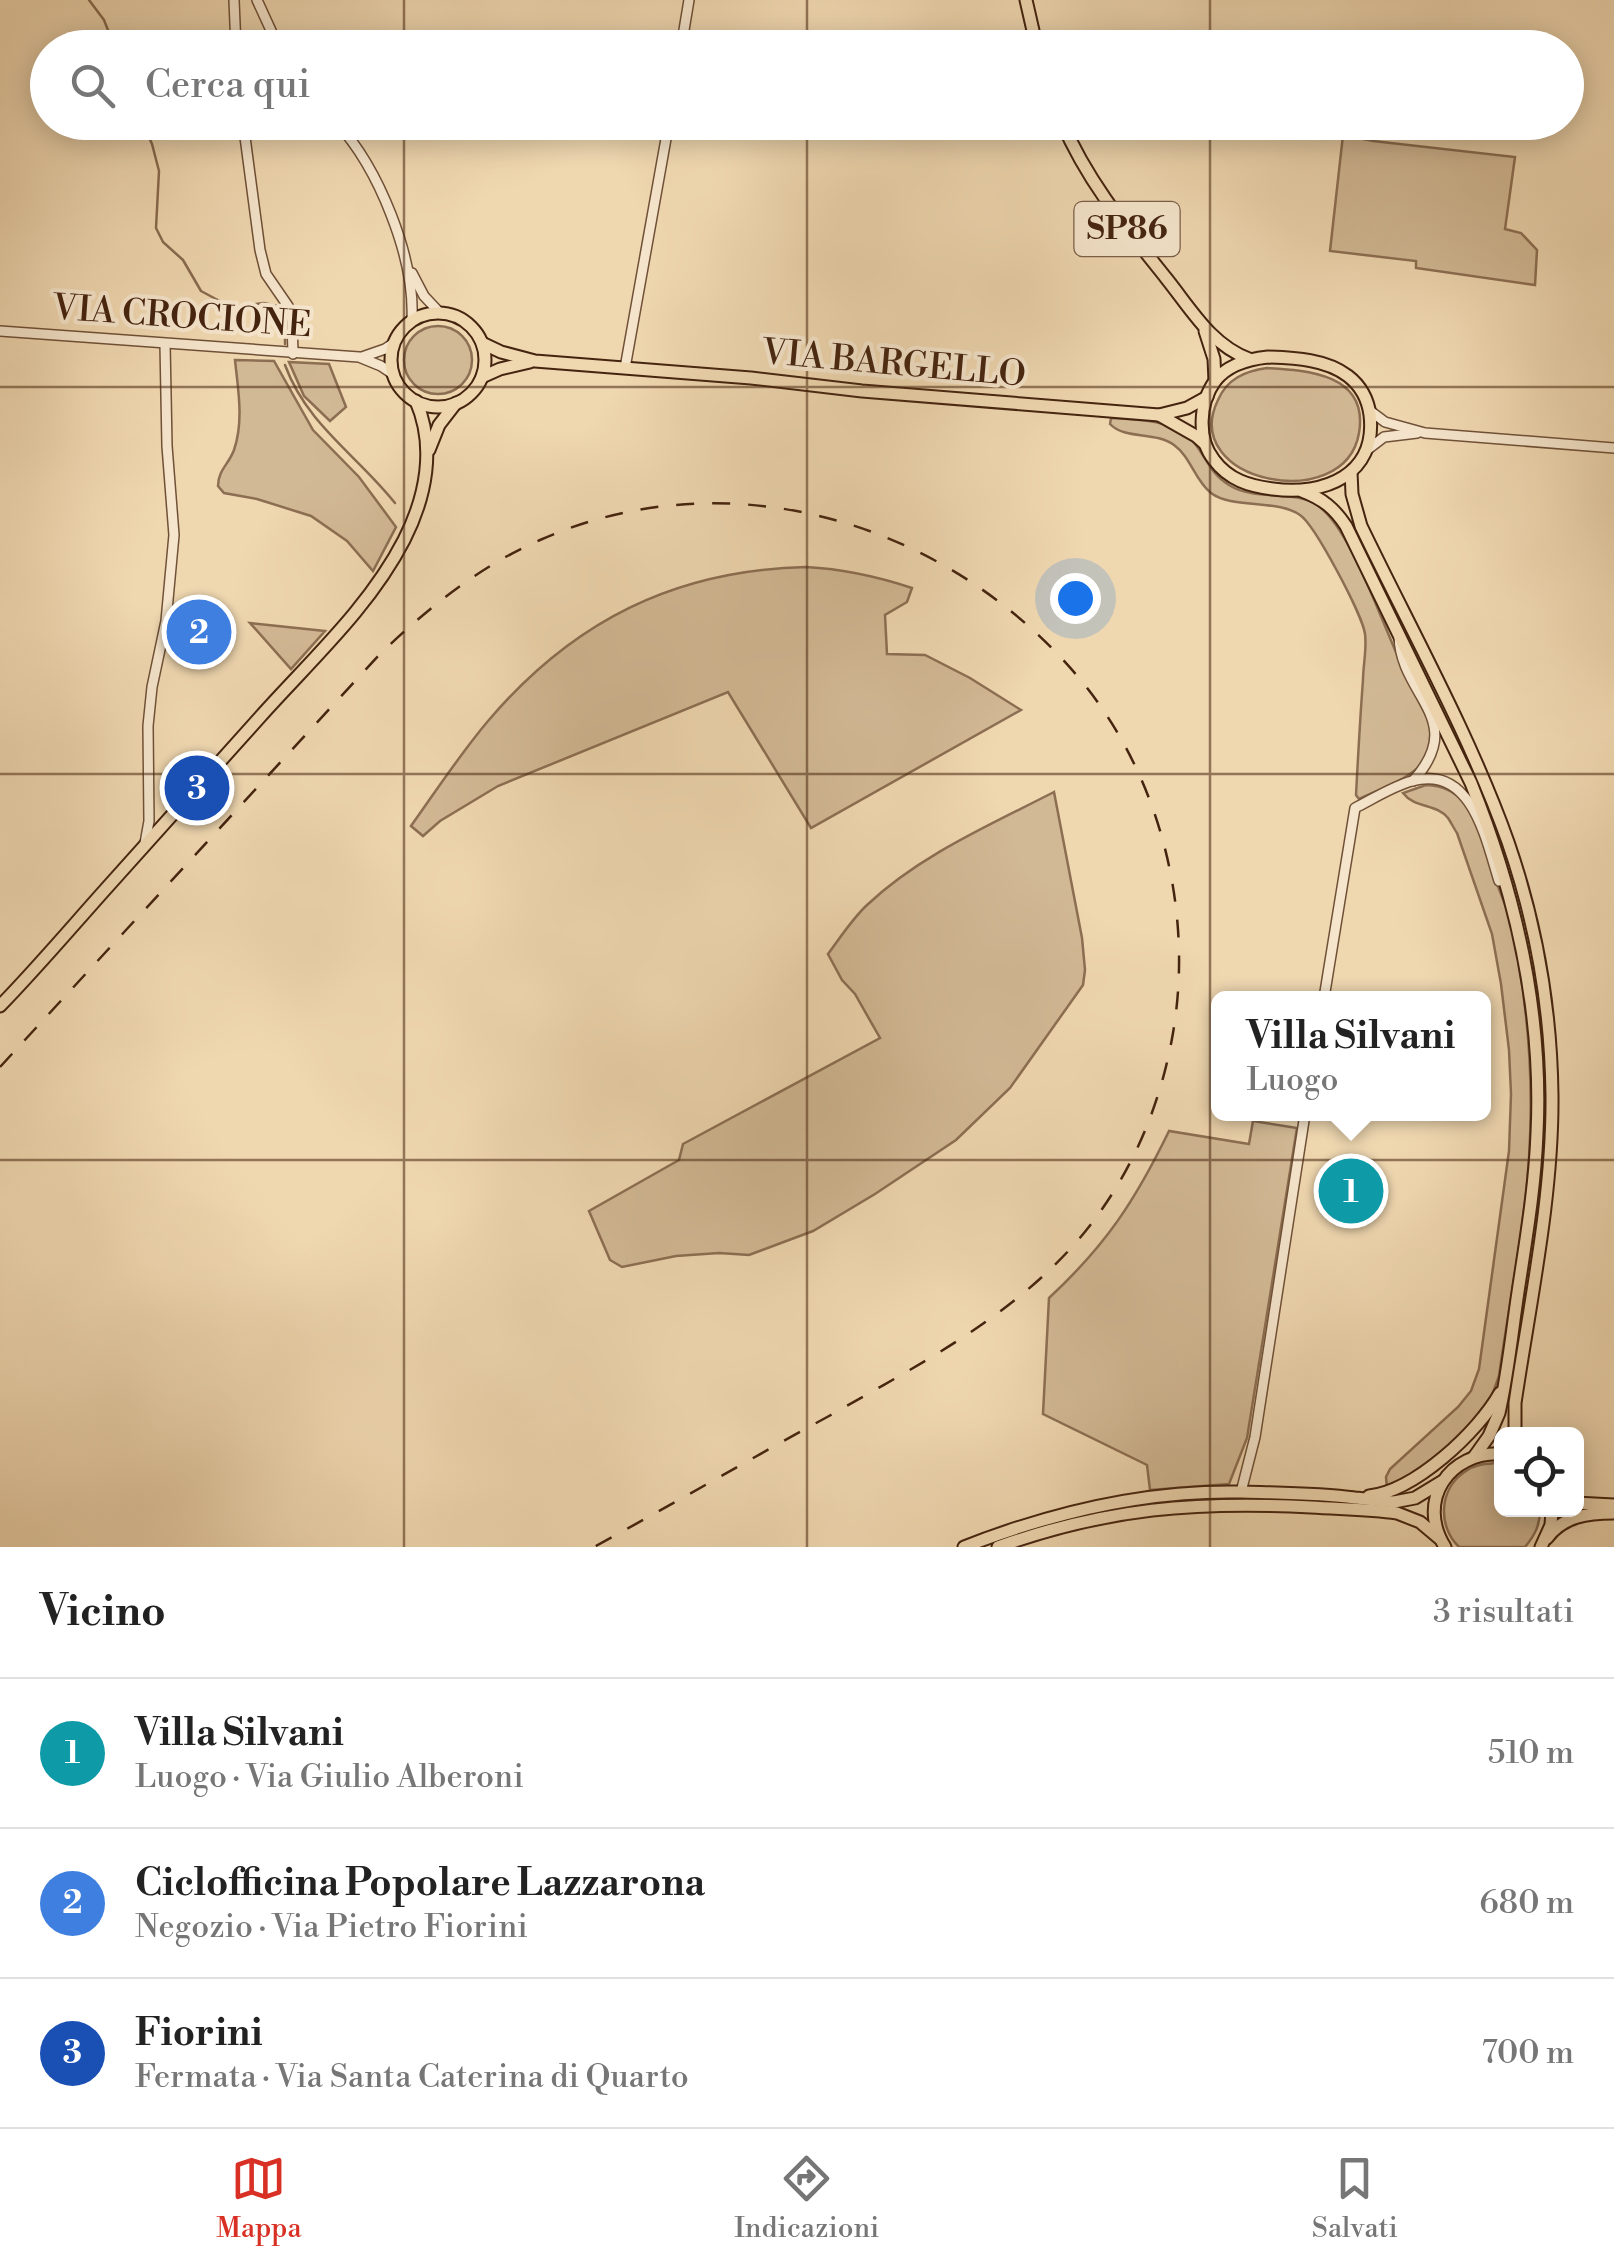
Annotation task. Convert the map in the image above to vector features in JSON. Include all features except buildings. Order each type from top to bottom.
[{"type":"main road","points":[[1026,0],[1032,30]]},
{"type":"main road","name":"SP86","points":[[1071,140],[1116,214],[1204,328],[1228,350],[1249,359]]},
{"type":"main road","points":[[0,1006],[379,582],[404,539],[420,498],[428,454],[439,426],[456,403],[472,392],[482,377],[485,360],[476,331],[454,315],[426,314],[412,320],[394,343],[393,374],[402,390],[416,401],[436,407],[456,403]]},
{"type":"main road","name":"SP86","points":[[1204,328],[1214,359],[1214,382]]},
{"type":"main road","points":[[482,343],[535,361],[625,368]]},
{"type":"main road","points":[[1297,358],[1333,367],[1359,387],[1369,410],[1370,436],[1359,465],[1352,472],[1325,487],[1302,491],[1244,484],[1223,471],[1205,444],[1202,414],[1214,382],[1249,359],[1297,358]]},
{"type":"main road","points":[[482,377],[535,361]]},
{"type":"main road","name":"VIA BARGELLO","points":[[625,368],[1159,414],[1187,408],[1207,397]]},
{"type":"main road","points":[[416,401],[426,431],[428,454]]},
{"type":"main road","name":"VIA BARGELLO","points":[[1159,414],[1205,444]]},
{"type":"main road","points":[[1352,472],[1352,494],[1360,526],[1479,772],[1508,843],[1540,971],[1550,1066],[1550,1133],[1546,1191],[1515,1402],[1516,1427]]},
{"type":"main road","points":[[1302,491],[1322,499],[1339,515],[1399,634],[1488,824],[1523,948],[1537,1053],[1538,1117],[1530,1217],[1496,1424],[1474,1456]]},
{"type":"main road","points":[[1355,1498],[1390,1492],[1414,1480],[1476,1426],[1505,1383]]},
{"type":"main road","points":[[964,1547],[1044,1518],[1169,1495],[1240,1492],[1405,1500],[1426,1493],[1462,1462],[1494,1454]]},
{"type":"main road","points":[[1442,1543],[1434,1524],[1434,1509],[1443,1481]]},
{"type":"main road","points":[[998,1547],[1105,1516],[1215,1504],[1396,1513],[1420,1522],[1442,1543]]},
{"type":"main road","points":[[1584,1504],[1614,1509]]},
{"type":"main road","points":[[1544,1543],[1560,1524],[1614,1509]]},
{"type":"main road","points":[[1544,1543],[1552,1517]]},
{"type":"street","points":[[234,0],[235,30]]},
{"type":"street","points":[[257,0],[271,30]]},
{"type":"street","points":[[684,30],[689,0]]},
{"type":"street","points":[[245,140],[260,250],[266,274],[288,306],[292,354]]},
{"type":"street","points":[[350,140],[383,194],[406,262],[412,320]]},
{"type":"street","points":[[625,368],[666,140]]},
{"type":"street","points":[[406,262],[424,296],[440,313]]},
{"type":"street","name":"VIA CROCIONE","points":[[0,330],[359,358],[393,374]]},
{"type":"street","name":"VIA CROCIONE","points":[[359,358],[394,343]]},
{"type":"street","points":[[144,847],[148,836],[148,726],[166,621],[174,535],[165,344]]},
{"type":"street","points":[[1369,410],[1385,422],[1425,432],[1614,448]]},
{"type":"street","points":[[1366,451],[1384,438],[1425,432]]},
{"type":"street","points":[[1325,991],[1355,808],[1413,780],[1428,763],[1436,744],[1433,721],[1399,650],[1399,634]]},
{"type":"street","points":[[1413,780],[1444,781],[1467,797],[1499,881],[1512,900]]},
{"type":"street","points":[[1240,1492],[1255,1437],[1304,1121]]},
{"type":"shaded area","points":[[1342,140],[1515,157],[1505,229],[1521,233],[1537,250],[1535,285],[1416,268],[1416,261],[1330,251]]},
{"type":"shaded area","points":[[438,326],[462,336],[472,360],[462,384],[438,394],[414,384],[404,360],[414,336]]},
{"type":"shaded area","points":[[235,360],[274,361],[313,430],[359,477],[396,527],[373,571],[347,541],[311,516],[224,493],[218,486],[239,428]]},
{"type":"shaded area","points":[[289,362],[329,364],[346,407],[330,421],[304,396]]},
{"type":"shaded area","points":[[1267,368],[1316,374],[1345,387],[1360,413],[1359,433],[1347,459],[1325,474],[1298,481],[1268,478],[1241,468],[1221,451],[1212,428],[1218,400],[1238,377]]},
{"type":"shaded area","points":[[1111,418],[1157,422],[1179,430],[1229,485],[1251,493],[1307,500],[1329,516],[1352,552],[1429,722],[1429,752],[1412,772],[1359,799],[1356,795],[1365,634],[1337,572],[1307,522],[1290,510],[1220,498],[1206,488],[1174,445],[1116,429],[1110,424]]},
{"type":"shaded area","points":[[806,567],[859,574],[912,588],[907,602],[885,615],[887,654],[925,655],[1021,710],[811,828],[728,692],[498,786],[440,821],[423,836],[411,826],[488,721],[555,655],[591,629],[670,591],[713,578]]},
{"type":"shaded area","points":[[250,623],[325,631],[291,669]]},
{"type":"shaded area","points":[[1426,785],[1454,793],[1471,813],[1511,924],[1528,1040],[1529,1158],[1499,1376],[1490,1401],[1474,1424],[1419,1473],[1387,1488],[1390,1469],[1458,1407],[1471,1391],[1479,1369],[1509,1151],[1509,1050],[1492,934],[1449,819],[1403,793]]},
{"type":"shaded area","points":[[1054,792],[1082,938],[1083,985],[1010,1088],[956,1140],[813,1231],[749,1255],[676,1256],[622,1267],[610,1260],[589,1211],[679,1160],[683,1144],[880,1038],[828,954],[862,910],[933,856]]},
{"type":"shaded area","points":[[1253,1121],[1297,1128],[1247,1438],[1229,1484],[1150,1490],[1147,1465],[1043,1414],[1049,1298],[1118,1221],[1169,1131],[1249,1144]]},
{"type":"shaded area","points":[[1494,1463],[1494,1517],[1539,1517],[1525,1547],[1459,1547],[1447,1529],[1444,1508],[1450,1487],[1457,1478],[1481,1465]]},
{"type":"waterway","points":[[89,0],[108,30]]},
{"type":"waterway","points":[[150,140],[159,171],[156,228],[163,242],[183,260],[201,291],[231,307],[264,303],[281,307],[285,316],[285,344]]},
{"type":"waterway","points":[[285,365],[294,386],[319,422],[395,503]]},
{"type":"railway","points":[[0,1067],[379,655],[454,590],[540,540],[612,515],[686,504],[759,506],[831,519],[901,544],[966,579],[1026,624],[1079,678],[1107,716],[1131,757],[1164,846],[1179,939],[1178,986],[1167,1061],[1140,1142],[1113,1193],[1079,1239],[1024,1293],[993,1316],[896,1378],[594,1547]]},
{"type":"place","name":"Ciclofficina Popolare Lazzarona","points":[[199,632]]},
{"type":"place","name":"Fiorini","points":[[197,788]]},
{"type":"place","name":"Villa Silvani","points":[[1351,1191]]}]
